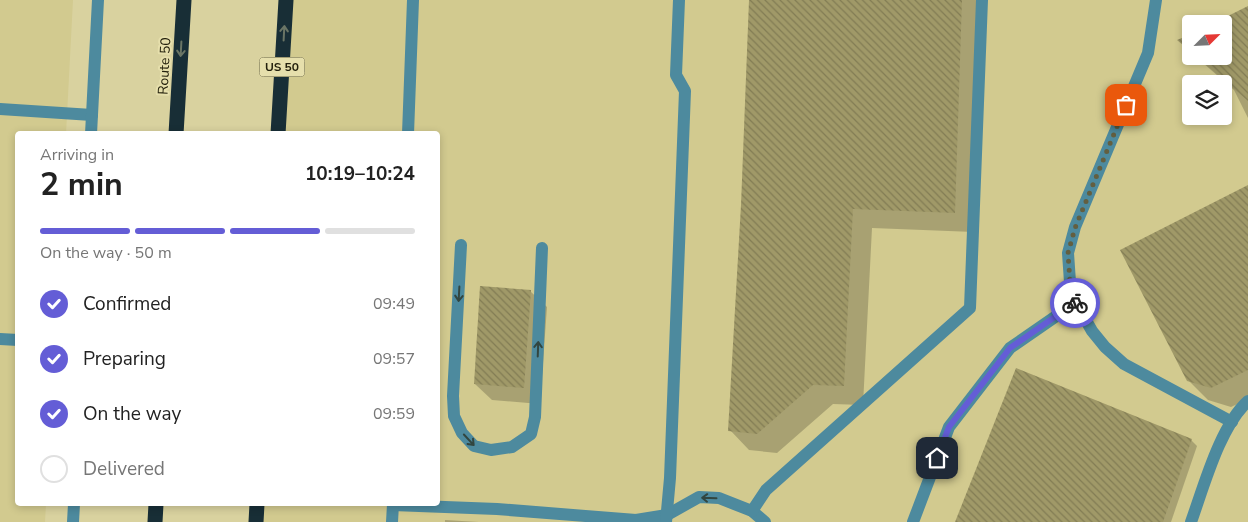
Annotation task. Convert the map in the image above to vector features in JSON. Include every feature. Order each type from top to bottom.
[{"type":"highway","name":"Route 50","points":[[176,131],[184,0]]},
{"type":"highway","name":"US 50","points":[[278,131],[286,0]]},
{"type":"highway","points":[[155,522],[156,506]]},
{"type":"highway","points":[[256,522],[257,506]]},
{"type":"street","points":[[91,131],[98,0]]},
{"type":"street","points":[[408,131],[413,0]]},
{"type":"street","points":[[666,519],[684,165],[685,91],[676,75],[679,0]]},
{"type":"street","points":[[752,511],[766,490],[970,308],[982,0]]},
{"type":"street","points":[[1156,0],[1148,53],[1075,228],[1068,253],[1070,282],[1083,315],[1092,331],[1105,347],[1124,364],[1232,422]]},
{"type":"street","points":[[0,109],[92,115]]},
{"type":"street","points":[[461,246],[454,416],[462,433],[474,446],[491,450],[512,447],[530,434],[535,417],[542,248]]},
{"type":"street","points":[[913,522],[949,427],[1010,348],[1078,301]]},
{"type":"street","points":[[0,339],[15,340]]},
{"type":"street","points":[[1191,522],[1222,440],[1232,422],[1248,401]]},
{"type":"street","points":[[666,519],[699,497],[718,498],[752,511],[765,522]]},
{"type":"street","points":[[73,522],[74,506]]},
{"type":"street","points":[[392,506],[392,522]]},
{"type":"street","points":[[434,506],[636,520],[666,519],[680,522]]},
{"type":"shaded area","points":[[0,0],[73,0],[66,131],[15,131],[15,506],[46,506],[45,522],[0,522]]},
{"type":"shaded area","points":[[286,0],[1248,0],[1248,522],[256,522],[257,506],[440,506],[440,131],[278,131]]},
{"type":"building","points":[[749,0],[962,0],[955,213],[853,209],[844,386],[813,385],[757,434],[728,431],[741,205]]},
{"type":"building","points":[[1248,6],[1248,101],[1232,87],[1232,75],[1218,75],[1206,65],[1232,65],[1232,15],[1230,15]]},
{"type":"building","points":[[1182,38],[1182,44],[1177,40]]},
{"type":"building","points":[[1248,185],[1248,370],[1211,388],[1187,381],[1120,250]]},
{"type":"building","points":[[480,286],[531,290],[524,388],[474,384]]},
{"type":"building","points":[[1016,368],[1192,439],[1163,522],[955,522]]},
{"type":"way so far","points":[[1075,303],[1078,301],[1070,282],[1068,253],[1075,228],[1126,105]]},
{"type":"route","points":[[937,458],[949,427],[1010,348],[1075,303]]}]
